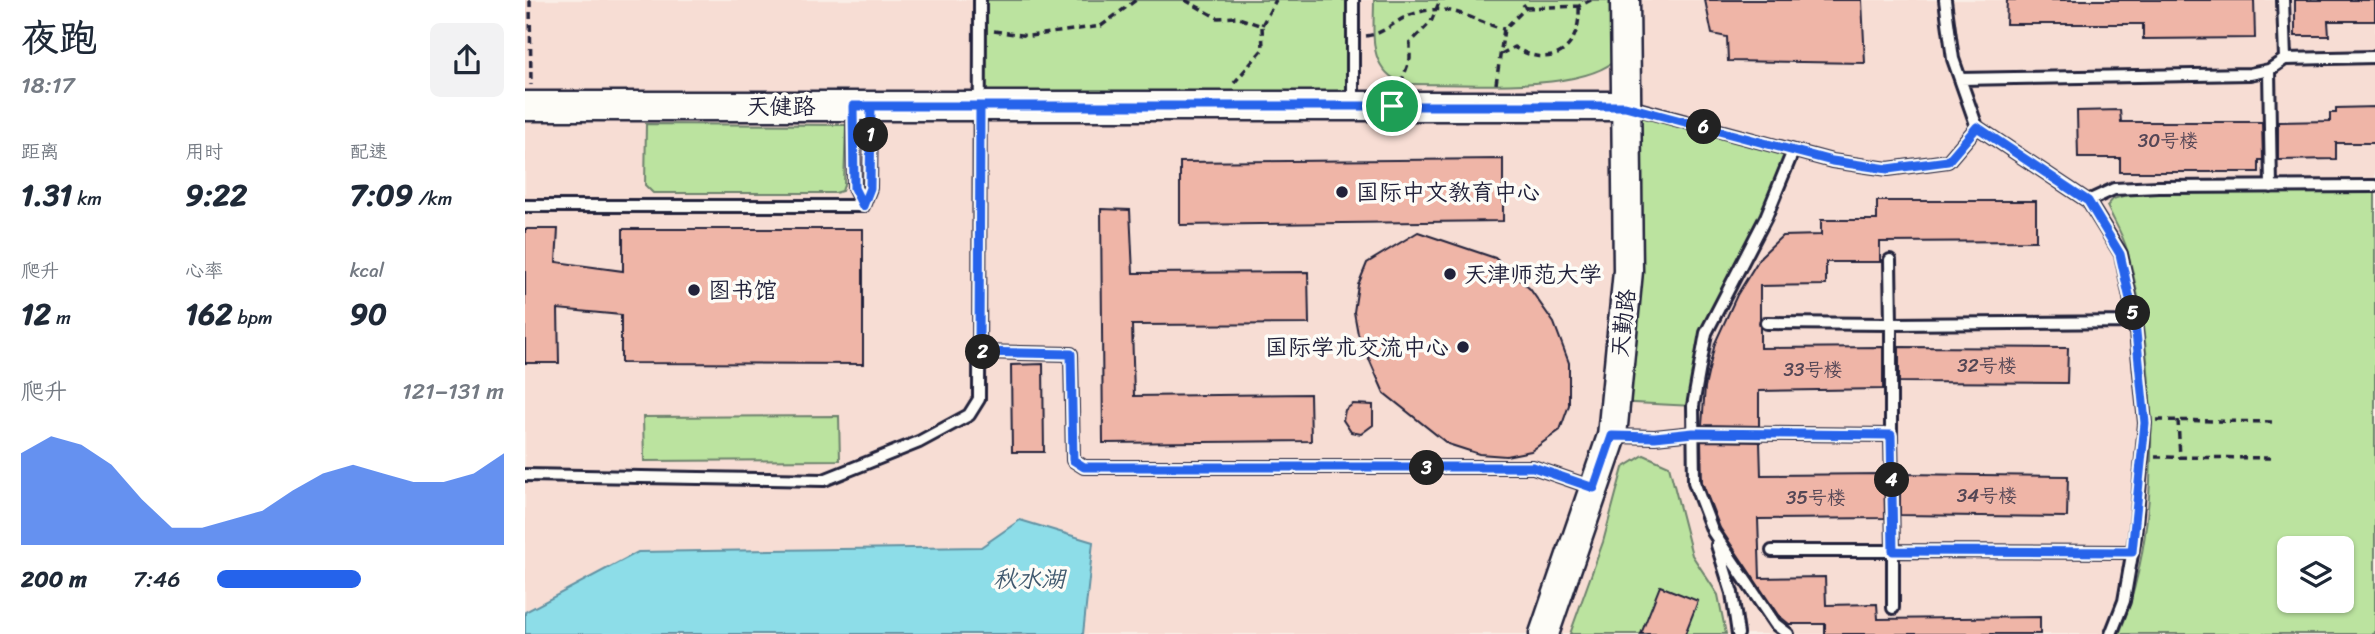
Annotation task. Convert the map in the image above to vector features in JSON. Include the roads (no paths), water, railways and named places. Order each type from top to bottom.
[{"type":"street","name":"天勤路","points":[[1544,634],[1612,436],[1628,271],[1625,0]]},
{"type":"street","name":"天健路","points":[[528,106],[1625,106]]},
{"type":"lane","points":[[525,475],[824,480],[919,442],[969,415],[979,399],[980,0]]},
{"type":"lane","points":[[1353,0],[1353,106]]},
{"type":"lane","points":[[1945,0],[1953,59],[1977,127],[2088,201],[2120,254],[2135,322],[2145,421],[2132,552],[2124,601],[2111,634]]},
{"type":"lane","points":[[2283,0],[2285,59]]},
{"type":"lane","points":[[1960,79],[2250,74],[2269,70],[2285,59],[2375,58]]},
{"type":"lane","points":[[2269,70],[2271,187]]},
{"type":"lane","points":[[862,106],[870,188],[863,206]]},
{"type":"lane","points":[[862,106],[854,188],[863,206]]},
{"type":"lane","points":[[1625,106],[1832,161],[1888,169],[1948,161],[1977,127]]},
{"type":"lane","points":[[1738,634],[1732,593],[1694,482],[1693,406],[1706,333],[1766,217],[1793,151]]},
{"type":"lane","points":[[2088,201],[2114,189],[2375,186]]},
{"type":"lane","points":[[525,206],[863,206]]},
{"type":"lane","points":[[1890,260],[1893,608]]},
{"type":"lane","points":[[1766,323],[2135,322]]},
{"type":"lane","points":[[979,352],[1071,354],[1073,460],[1084,467],[1533,467],[1594,488]]},
{"type":"lane","points":[[1612,436],[1655,437],[1693,433],[1891,435]]},
{"type":"lane","points":[[1713,532],[1775,624],[1788,634]]},
{"type":"lane","points":[[1772,551],[2132,552]]},
{"type":"water","name":"秋水湖","points":[[1020,520],[1093,542],[1083,634],[525,634],[525,612],[638,552],[981,547]]},
{"type":"place","name":"国际中文教育中心","points":[[1342,192]]},
{"type":"place","name":"天津师范大学","points":[[1450,274]]},
{"type":"place","name":"图书馆","points":[[694,290]]},
{"type":"place","name":"国际学术交流中心","points":[[1463,347]]}]
